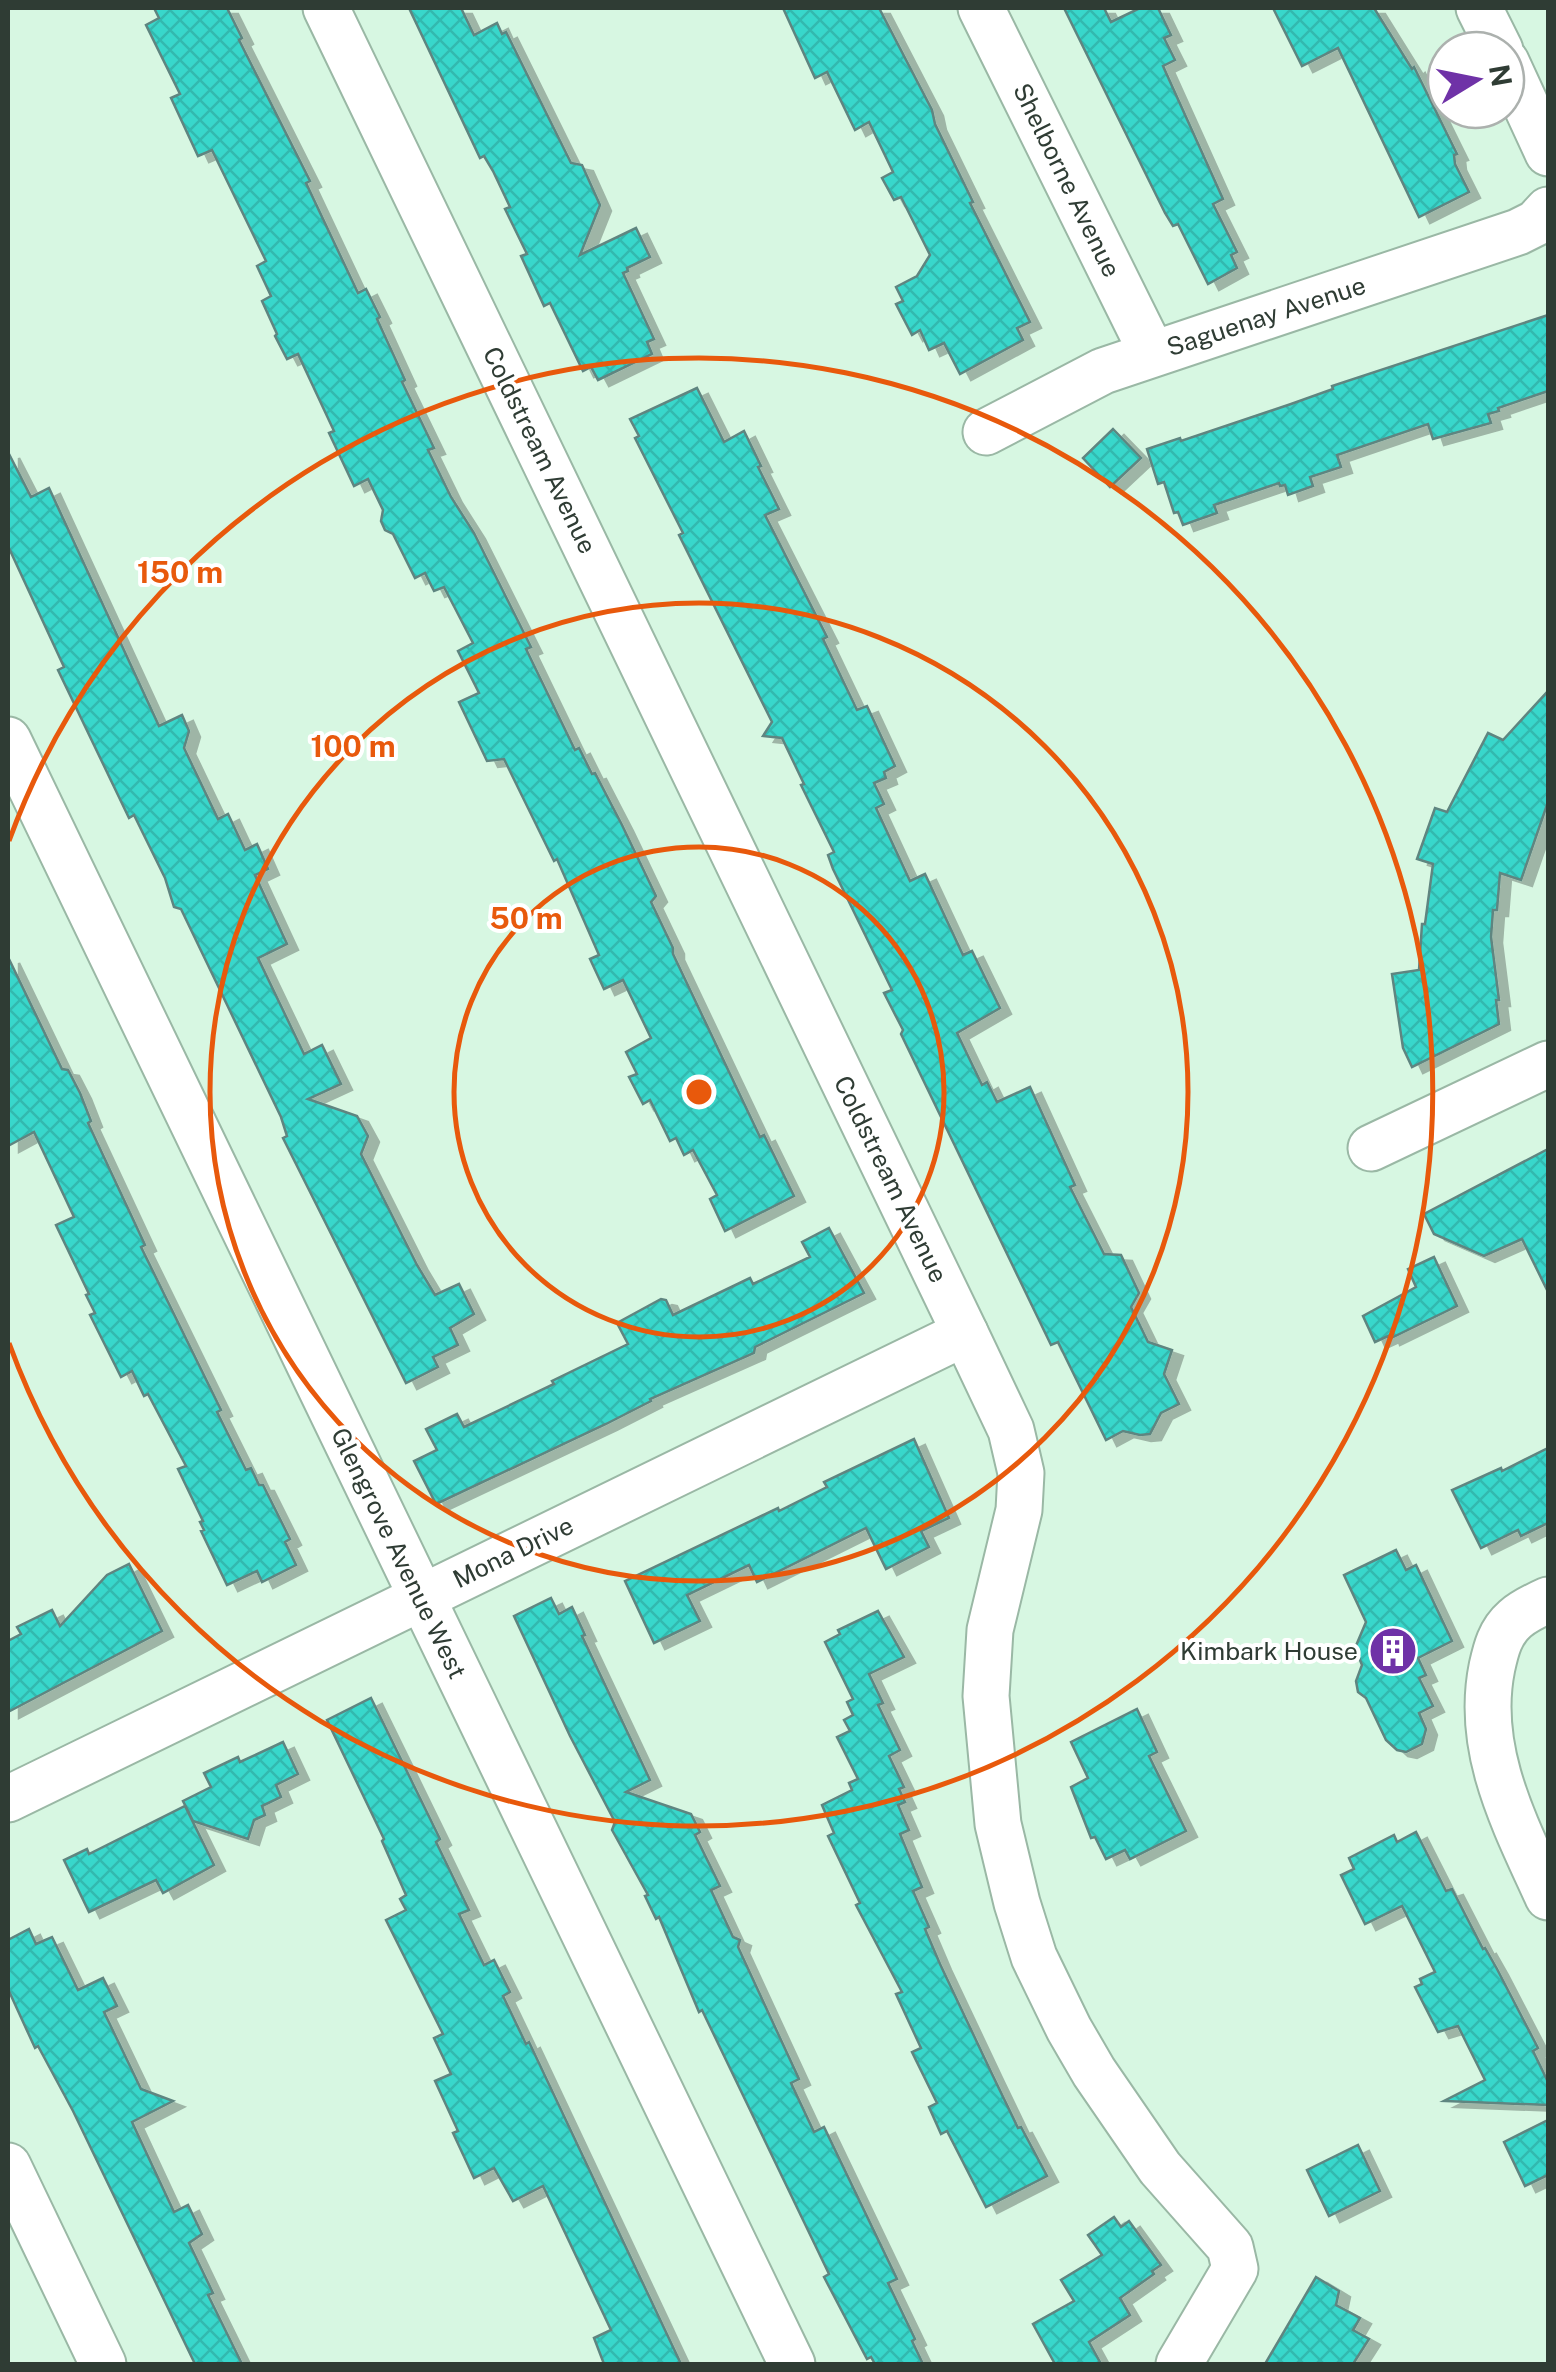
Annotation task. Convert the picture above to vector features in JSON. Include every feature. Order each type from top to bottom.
[{"type":"street","name":"Coldstream Avenue","points":[[326,8],[1010,1430],[1022,1473],[1019,1510],[990,1630],[986,1696],[998,1824],[1034,1957],[1094,2072],[1160,2168],[1219,2232],[1234,2256],[1235,2269],[1179,2364]]},
{"type":"street","name":"Shelborne Avenue","points":[[981,8],[1152,353]]},
{"type":"street","points":[[1526,106],[1548,154]]},
{"type":"street","name":"Saguenay Avenue","points":[[986,432],[1102,371],[1518,232],[1536,223],[1548,210]]},
{"type":"street","name":"Glengrove Avenue West","points":[[8,740],[792,2364]]},
{"type":"street","points":[[1371,1148],[1548,1064]]},
{"type":"street","name":"Mona Drive","points":[[8,1799],[965,1332]]},
{"type":"street","points":[[1548,1600],[1513,1620],[1498,1643],[1489,1684],[1488,1722],[1492,1760],[1509,1812],[1548,1897]]},
{"type":"street","points":[[8,2166],[103,2364]]},
{"type":"building","points":[[154,8],[227,8],[242,38],[239,40],[310,181],[306,183],[358,293],[366,289],[380,317],[377,319],[405,380],[402,382],[434,448],[428,450],[531,647],[526,649],[575,750],[579,748],[592,774],[595,773],[656,896],[651,902],[673,954],[760,1137],[764,1135],[794,1196],[725,1231],[710,1199],[717,1195],[693,1150],[684,1155],[676,1138],[670,1141],[650,1100],[643,1104],[629,1077],[637,1074],[626,1052],[651,1038],[623,980],[604,989],[590,959],[599,955],[557,859],[554,861],[504,759],[487,761],[459,702],[479,693],[458,651],[473,643],[444,587],[434,591],[425,573],[415,578],[393,534],[385,530],[381,521],[383,510],[368,479],[354,486],[329,433],[334,431],[298,354],[287,359],[275,336],[262,301],[271,296],[257,266],[266,261],[212,150],[198,156],[171,98],[180,94],[146,25],[159,18]]},
{"type":"building","points":[[409,8],[461,8],[474,35],[497,23],[502,34],[506,32],[571,163],[582,165],[600,205],[580,255],[636,228],[650,257],[623,273],[654,339],[647,342],[652,354],[598,380],[591,367],[583,371],[550,303],[544,306],[521,256],[527,254],[505,209],[510,207],[484,156],[480,158]]},
{"type":"building","points":[[783,8],[879,8],[932,110],[973,202],[970,203],[1030,322],[1017,328],[1023,340],[960,374],[944,343],[929,350],[920,330],[912,335],[896,304],[903,301],[896,287],[917,276],[930,255],[901,197],[894,200],[882,178],[893,172],[869,122],[855,130],[827,72],[815,78]]},
{"type":"building","points":[[1064,8],[1104,8],[1111,22],[1140,8],[1158,8],[1171,35],[1164,38],[1175,60],[1163,66],[1223,199],[1213,204],[1237,252],[1231,255],[1237,268],[1208,284],[1178,224],[1173,226],[1165,213]]},
{"type":"building","points":[[1273,8],[1374,8],[1426,91],[1426,130],[1445,130],[1457,154],[1455,164],[1469,192],[1419,217],[1338,48],[1302,66]]},
{"type":"building","points":[[1548,315],[1548,391],[1498,408],[1499,411],[1488,414],[1491,423],[1433,439],[1428,424],[1337,455],[1341,467],[1310,477],[1313,486],[1288,495],[1285,485],[1279,483],[1214,505],[1217,513],[1183,525],[1178,512],[1174,513],[1164,482],[1158,484],[1147,449],[1180,438],[1181,441]]},
{"type":"building","points":[[697,388],[724,442],[744,431],[779,509],[765,515],[827,637],[823,639],[857,710],[867,706],[895,766],[884,772],[886,778],[874,783],[884,804],[876,808],[910,881],[925,874],[963,955],[972,951],[1000,1008],[957,1033],[982,1085],[987,1082],[997,1102],[1030,1087],[1075,1185],[1070,1187],[1104,1254],[1121,1255],[1139,1293],[1131,1307],[1148,1342],[1172,1350],[1164,1374],[1179,1404],[1161,1413],[1150,1434],[1123,1431],[1106,1440],[1058,1342],[1051,1345],[901,1034],[903,1030],[884,993],[892,990],[833,869],[828,855],[834,852],[801,785],[804,784],[782,738],[763,736],[772,722],[679,535],[683,533],[635,438],[639,436],[630,419]]},
{"type":"building","points":[[1113,429],[1141,458],[1110,487],[1083,458]]},
{"type":"building","points":[[8,452],[31,497],[49,488],[159,726],[182,715],[189,731],[184,748],[218,819],[228,814],[245,850],[257,844],[268,869],[255,875],[287,944],[258,958],[304,1054],[322,1045],[341,1084],[308,1099],[357,1116],[368,1136],[361,1154],[417,1265],[435,1295],[459,1284],[474,1314],[450,1328],[458,1345],[433,1357],[438,1367],[406,1383],[283,1138],[287,1136],[281,1117],[181,909],[174,907],[165,878],[134,815],[129,818],[58,670],[64,667],[8,546]]},
{"type":"building","points":[[1548,691],[1548,802],[1521,880],[1500,873],[1497,910],[1493,910],[1491,937],[1499,1024],[1412,1067],[1403,1048],[1392,974],[1419,970],[1422,924],[1433,864],[1417,859],[1435,808],[1447,812],[1488,733],[1503,740]]},
{"type":"building","points":[[8,957],[62,1069],[68,1070],[80,1093],[91,1121],[88,1123],[145,1245],[141,1247],[221,1410],[217,1412],[246,1470],[251,1468],[259,1485],[263,1485],[290,1539],[285,1542],[296,1565],[262,1582],[257,1571],[227,1585],[178,1469],[186,1466],[132,1371],[121,1377],[90,1315],[95,1313],[86,1295],[89,1294],[56,1225],[74,1217],[34,1132],[8,1146]]},
{"type":"building","points":[[1548,1149],[1548,1292],[1522,1239],[1484,1256],[1434,1234],[1424,1214]]},
{"type":"building","points":[[829,1228],[864,1293],[755,1347],[754,1353],[650,1399],[606,1424],[436,1504],[414,1461],[437,1450],[426,1429],[457,1414],[464,1427],[628,1344],[617,1323],[661,1299],[666,1300],[673,1315],[750,1278],[753,1284],[810,1257],[802,1242]]},
{"type":"building","points":[[1434,1257],[1457,1306],[1375,1342],[1363,1316],[1416,1287],[1408,1269]]},
{"type":"building","points":[[914,1439],[949,1518],[921,1531],[929,1547],[886,1569],[866,1528],[757,1582],[749,1565],[687,1595],[700,1621],[654,1643],[625,1581],[778,1508],[779,1511],[827,1487],[824,1482]]},
{"type":"building","points":[[1548,1448],[1548,1523],[1521,1536],[1518,1530],[1481,1548],[1452,1490]]},
{"type":"building","name":"Kimbark House","points":[[1396,1550],[1406,1570],[1416,1565],[1452,1641],[1418,1658],[1426,1675],[1419,1678],[1433,1706],[1419,1713],[1426,1729],[1422,1744],[1406,1752],[1386,1740],[1366,1698],[1358,1692],[1356,1681],[1362,1665],[1355,1648],[1366,1622],[1344,1575]]},
{"type":"building","points":[[129,1564],[162,1631],[8,1712],[8,1641],[21,1634],[17,1627],[52,1610],[60,1626],[107,1575]]},
{"type":"building","points":[[551,1598],[559,1614],[572,1607],[650,1780],[626,1792],[691,1814],[700,1832],[695,1835],[720,1886],[711,1890],[733,1937],[740,1940],[738,1947],[799,2079],[791,2083],[814,2132],[824,2127],[897,2279],[888,2283],[923,2364],[875,2364],[871,2357],[867,2359],[824,2277],[829,2274],[702,2010],[699,2012],[659,1917],[656,1919],[645,1896],[648,1895],[612,1830],[615,1822],[514,1616]]},
{"type":"building","points":[[878,1611],[904,1657],[869,1674],[883,1703],[878,1705],[900,1750],[889,1756],[904,1787],[899,1789],[905,1802],[898,1805],[909,1830],[900,1834],[922,1887],[913,1891],[940,1964],[1018,2128],[1021,2127],[1047,2176],[986,2207],[947,2131],[941,2134],[929,2107],[937,2103],[912,2052],[921,2048],[896,1994],[902,1992],[856,1905],[860,1903],[828,1836],[834,1833],[822,1805],[852,1790],[849,1783],[858,1779],[837,1737],[850,1731],[844,1720],[853,1715],[847,1702],[853,1699],[825,1642],[840,1634],[838,1630]]},
{"type":"building","points":[[371,1698],[440,1839],[436,1842],[469,1910],[459,1914],[484,1965],[494,1960],[510,1992],[503,1996],[526,2044],[529,2042],[681,2364],[604,2364],[594,2338],[611,2330],[543,2186],[513,2201],[494,2168],[474,2178],[453,2133],[458,2131],[435,2081],[451,2074],[434,2038],[443,2034],[386,1920],[406,1910],[400,1899],[406,1895],[327,1720]]},
{"type":"building","points":[[1137,1709],[1157,1752],[1149,1756],[1186,1831],[1130,1859],[1125,1850],[1106,1859],[1095,1837],[1091,1838],[1071,1787],[1088,1778],[1071,1742]]},
{"type":"building","points":[[283,1742],[298,1774],[276,1785],[281,1797],[262,1806],[265,1815],[254,1820],[248,1839],[193,1821],[183,1801],[211,1787],[204,1773]]},
{"type":"building","points":[[185,1806],[214,1865],[163,1893],[156,1880],[89,1912],[64,1860],[87,1849],[89,1854]]},
{"type":"building","points":[[1416,1832],[1446,1891],[1452,1889],[1538,2048],[1533,2051],[1548,2082],[1548,2105],[1444,2101],[1485,2080],[1458,2026],[1438,2032],[1415,1987],[1422,1984],[1420,1979],[1435,1972],[1402,1906],[1365,1924],[1341,1875],[1354,1869],[1349,1858],[1394,1835],[1397,1842]]},
{"type":"building","points":[[29,1929],[36,1944],[52,1937],[78,1990],[103,1978],[117,2006],[104,2012],[141,2089],[173,2101],[132,2122],[174,2212],[188,2205],[202,2234],[189,2243],[213,2293],[208,2295],[242,2364],[195,2364],[73,2111],[38,2046],[35,2048],[8,1989],[8,1940]]},
{"type":"building","points":[[1548,2120],[1548,2175],[1525,2186],[1504,2142]]},
{"type":"building","points":[[1358,2145],[1380,2191],[1329,2216],[1307,2170]]},
{"type":"building","points":[[1114,2217],[1121,2227],[1129,2221],[1161,2265],[1120,2298],[1130,2315],[1089,2342],[1101,2364],[1055,2364],[1033,2324],[1074,2301],[1061,2280],[1102,2255],[1088,2235]]},
{"type":"building","points":[[1316,2277],[1339,2291],[1336,2305],[1360,2318],[1353,2330],[1369,2339],[1353,2364],[1265,2364]]},
{"type":"place","name":"Kimbark House","points":[[1393,1651]]}]
